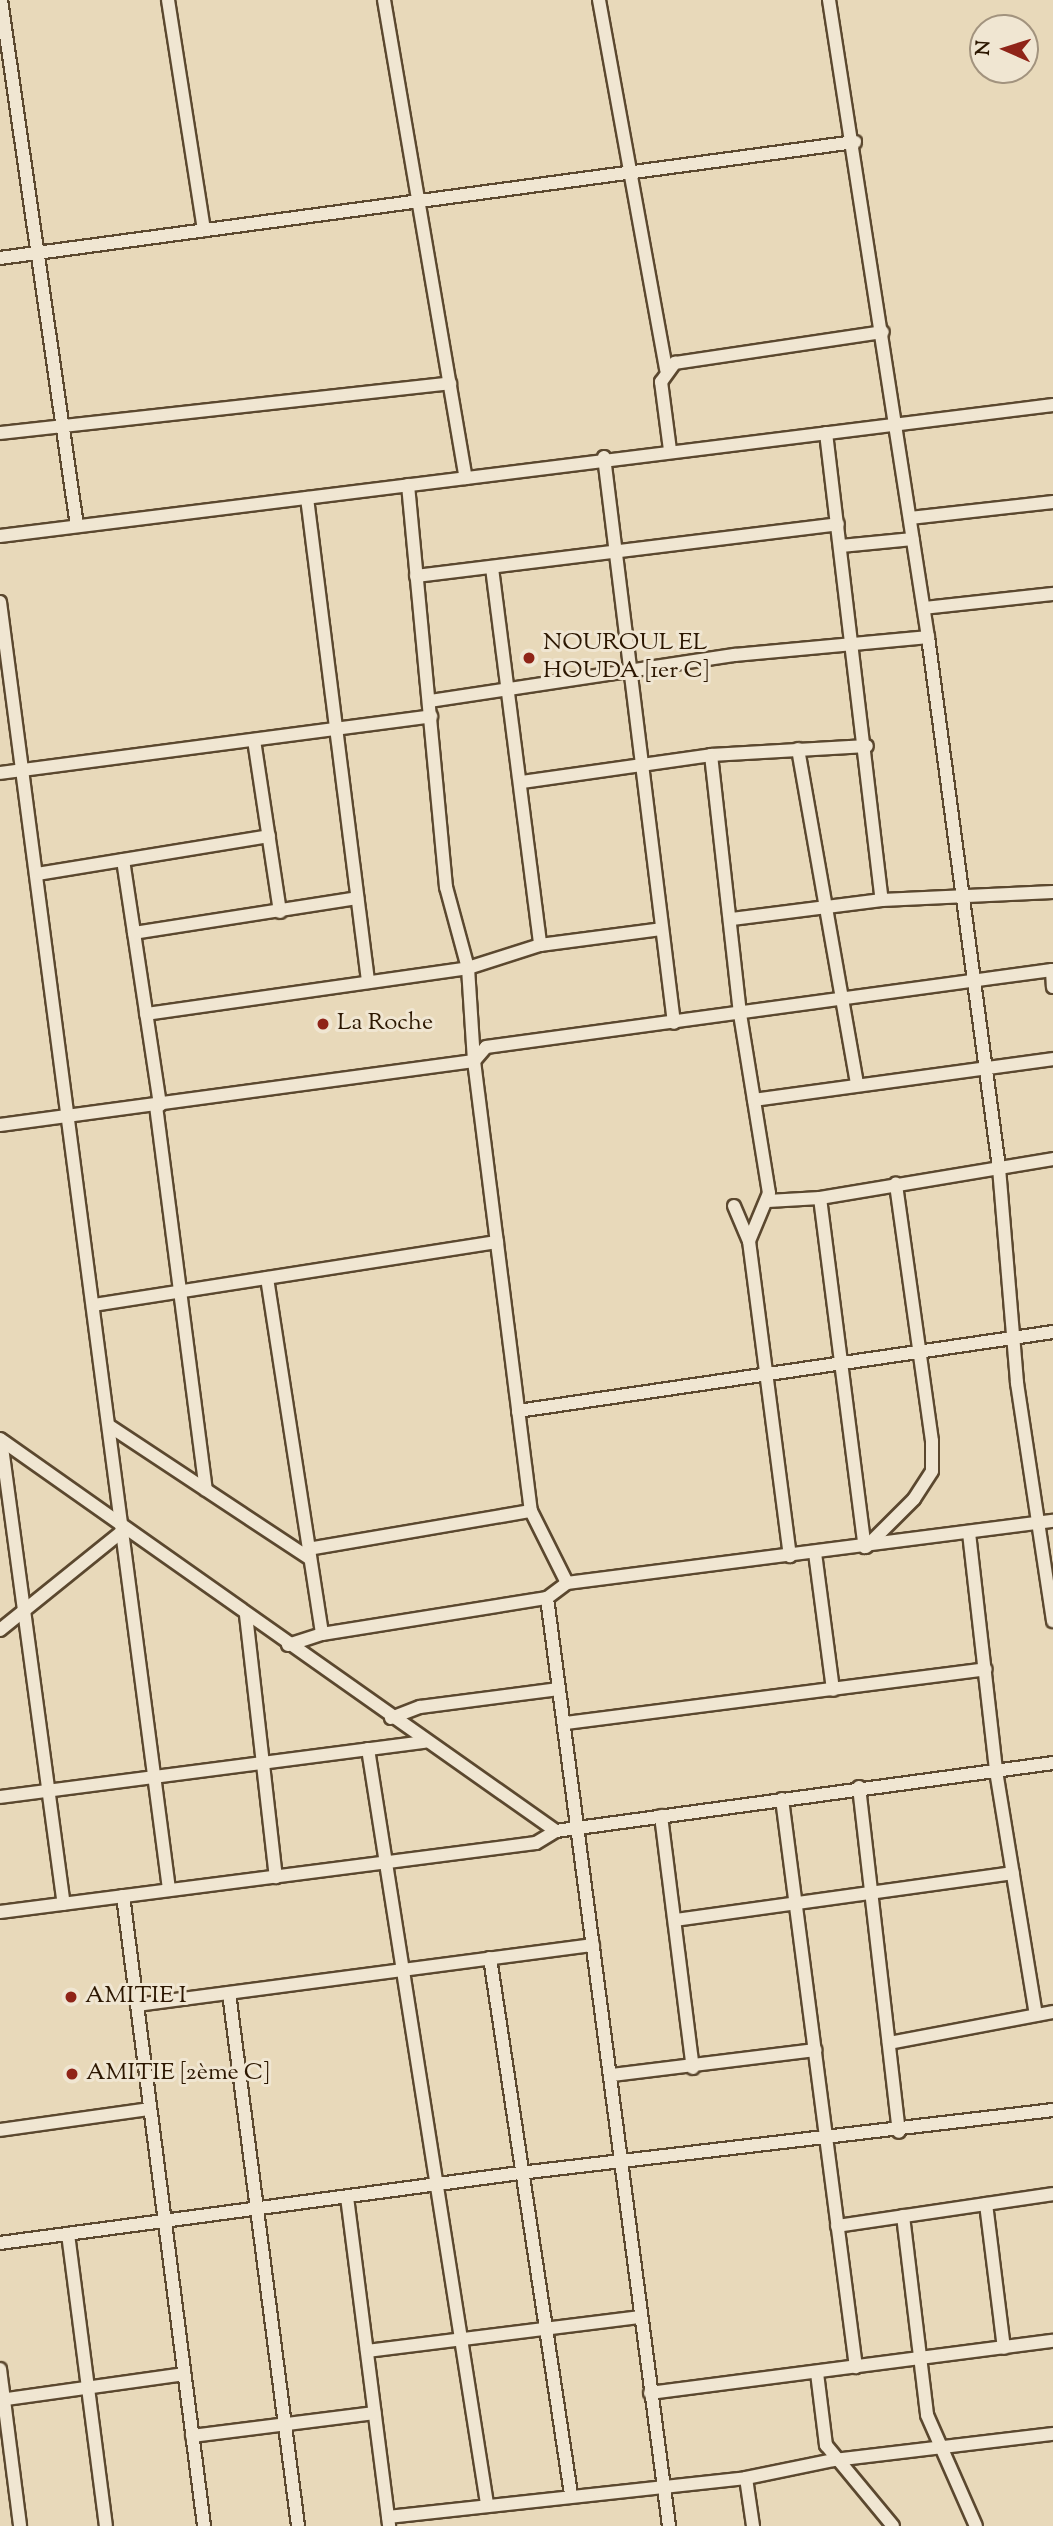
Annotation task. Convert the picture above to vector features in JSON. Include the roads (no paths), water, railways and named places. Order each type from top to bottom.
[{"type":"street","points":[[1,0],[41,252],[77,526]]},
{"type":"street","points":[[168,0],[204,230]]},
{"type":"street","points":[[384,0],[466,478]]},
{"type":"street","points":[[598,0],[666,370]]},
{"type":"street","points":[[829,0],[855,142],[924,608],[999,1168],[1016,1337],[1017,1382],[1047,1522],[1053,1620]]},
{"type":"street","points":[[0,258],[855,142]]},
{"type":"street","points":[[670,450],[661,382],[666,370],[675,363],[883,332]]},
{"type":"street","points":[[0,433],[450,383]]},
{"type":"street","points":[[0,536],[466,478],[604,457],[1053,405]]},
{"type":"street","points":[[826,433],[867,746],[882,900]]},
{"type":"street","points":[[604,457],[674,1023]]},
{"type":"street","points":[[408,485],[446,887],[468,968],[474,1061],[531,1511],[567,1583]]},
{"type":"street","points":[[307,498],[340,729],[368,982]]},
{"type":"street","points":[[910,518],[1053,502]]},
{"type":"street","points":[[416,576],[838,524]]},
{"type":"street","points":[[841,547],[913,539]]},
{"type":"street","points":[[492,568],[522,782],[540,945]]},
{"type":"street","points":[[924,608],[1053,594]]},
{"type":"street","points":[[0,602],[125,1529],[169,1890]]},
{"type":"street","points":[[429,701],[508,692],[782,649],[855,648],[928,637]]},
{"type":"street","points":[[0,773],[431,716]]},
{"type":"street","points":[[254,740],[281,912]]},
{"type":"street","points":[[522,782],[711,755],[867,746]]},
{"type":"street","points":[[798,749],[845,999],[857,1085]]},
{"type":"street","points":[[711,755],[732,919],[740,1014],[768,1201],[749,1241]]},
{"type":"street","points":[[37,874],[269,836]]},
{"type":"street","points":[[123,860],[146,1014],[206,1490]]},
{"type":"street","points":[[732,919],[882,900],[963,894],[1053,892]]},
{"type":"street","points":[[134,933],[357,898]]},
{"type":"street","points":[[146,1014],[468,968],[540,945],[661,929]]},
{"type":"street","points":[[0,1125],[158,1106],[474,1061],[486,1047],[1052,970],[1053,987]]},
{"type":"street","points":[[754,1100],[1053,1059]]},
{"type":"street","points":[[768,1201],[820,1198],[1053,1159]]},
{"type":"street","points":[[866,1547],[915,1499],[932,1471],[932,1441],[917,1356],[896,1184]]},
{"type":"street","points":[[820,1198],[866,1547]]},
{"type":"street","points":[[734,1206],[749,1241],[790,1556]]},
{"type":"street","points":[[94,1305],[497,1242]]},
{"type":"street","points":[[267,1278],[322,1634]]},
{"type":"street","points":[[518,1411],[917,1356],[1053,1332]]},
{"type":"street","points":[[111,1426],[308,1554],[531,1511]]},
{"type":"street","points":[[1,1440],[424,1742],[556,1831]]},
{"type":"street","points":[[1,1440],[64,1904]]},
{"type":"street","points":[[288,1645],[322,1634],[547,1598],[567,1583],[1047,1522]]},
{"type":"street","points":[[0,1630],[125,1529]]},
{"type":"street","points":[[969,1533],[996,1771],[1036,2015]]},
{"type":"street","points":[[816,1553],[833,1690]]},
{"type":"street","points":[[547,1598],[566,1723],[577,1827],[612,2075],[640,2317],[669,2526]]},
{"type":"street","points":[[246,1615],[276,1877]]},
{"type":"street","points":[[566,1723],[986,1669]]},
{"type":"street","points":[[391,1718],[420,1707],[559,1689]]},
{"type":"street","points":[[0,1797],[424,1742]]},
{"type":"street","points":[[368,1749],[487,2504]]},
{"type":"street","points":[[0,1912],[536,1843],[556,1831],[577,1827],[1053,1763]]},
{"type":"street","points":[[859,1787],[899,2132]]},
{"type":"street","points":[[782,1799],[856,2367]]},
{"type":"street","points":[[662,1816],[694,2068]]},
{"type":"street","points":[[675,1920],[1013,1872]]},
{"type":"street","points":[[123,1896],[204,2526]]},
{"type":"street","points":[[137,2005],[593,1945]]},
{"type":"street","points":[[490,1958],[520,2173],[549,2328],[572,2494]]},
{"type":"street","points":[[229,1993],[298,2526]]},
{"type":"street","points":[[889,2043],[1053,2012]]},
{"type":"street","points":[[612,2075],[694,2068],[815,2050]]},
{"type":"street","points":[[0,2130],[150,2109]]},
{"type":"street","points":[[0,2243],[520,2173],[827,2141],[1053,2110]]},
{"type":"street","points":[[838,2226],[1053,2194]]},
{"type":"street","points":[[347,2197],[389,2521],[487,2504],[663,2484],[746,2478],[834,2459],[1053,2434]]},
{"type":"street","points":[[986,2204],[1004,2348]]},
{"type":"street","points":[[903,2216],[919,2359],[938,2447],[976,2526]]},
{"type":"street","points":[[68,2234],[106,2526]]},
{"type":"street","points":[[367,2351],[640,2317]]},
{"type":"street","points":[[650,2393],[1053,2342]]},
{"type":"street","points":[[0,2369],[20,2526]]},
{"type":"street","points":[[817,2373],[826,2445],[834,2459],[892,2526]]},
{"type":"street","points":[[2,2400],[184,2374]]},
{"type":"street","points":[[192,2436],[375,2413]]},
{"type":"street","points":[[746,2478],[753,2526]]},
{"type":"place","name":"NOUROUL EL HOUDA [1er C]","points":[[529,658]]},
{"type":"place","name":"La Roche","points":[[323,1024]]},
{"type":"place","name":"AMITIE I","points":[[71,1997]]},
{"type":"place","name":"AMITIE [2ème C]","points":[[72,2074]]}]
